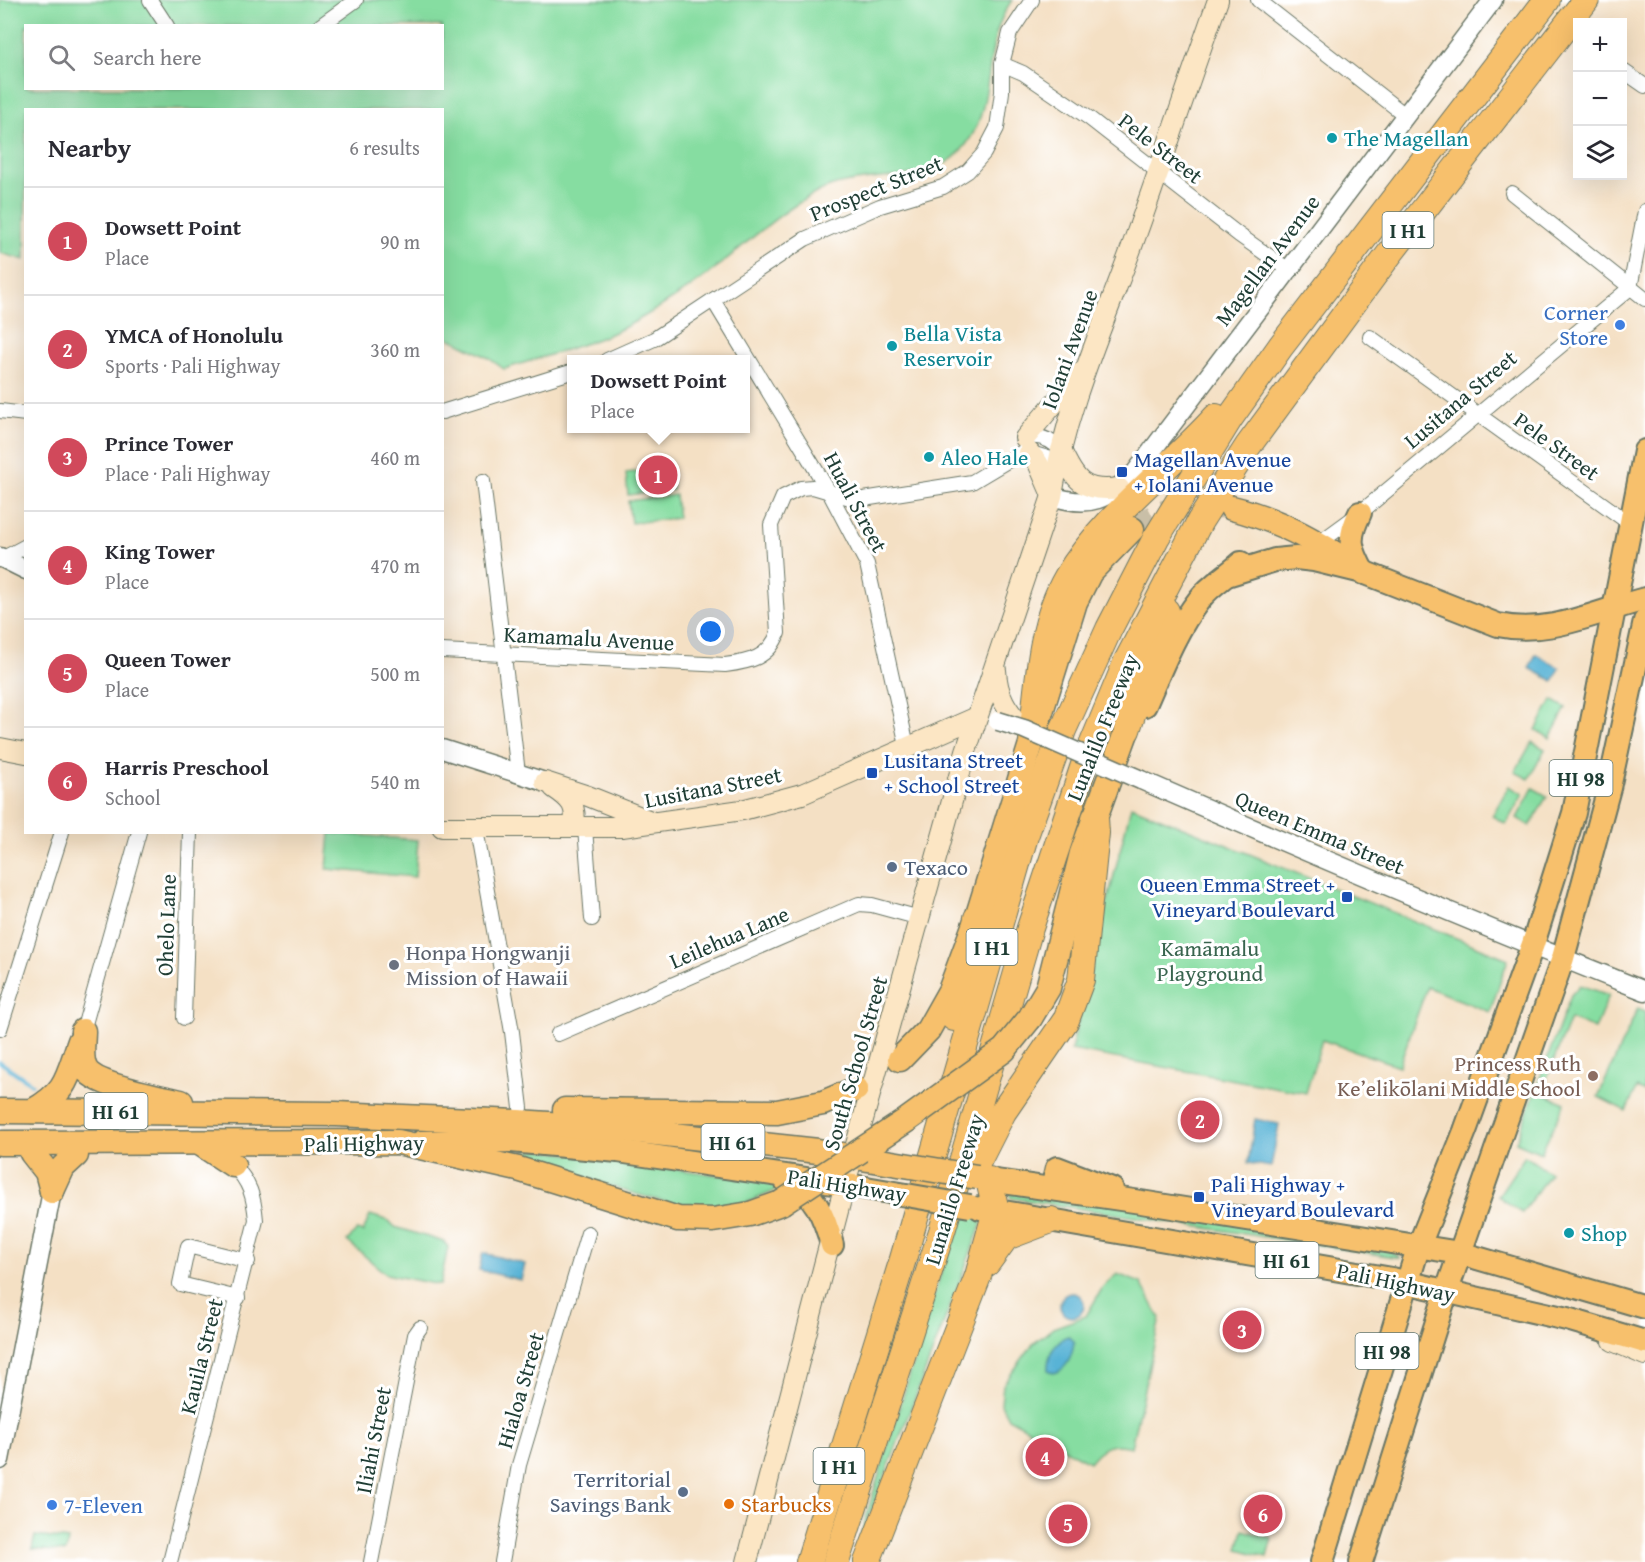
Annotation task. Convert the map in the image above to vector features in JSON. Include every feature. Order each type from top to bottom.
[{"type":"highway","name":"Lunalilo Freeway","points":[[809,1562],[869,1371],[1025,836],[1060,739],[1109,629],[1156,538],[1201,462],[1281,346],[1547,0]]},
{"type":"highway","name":"Lunalilo Freeway","points":[[837,1562],[942,1232],[1030,928],[1087,757],[1139,635],[1200,521],[1248,446],[1316,353],[1583,6]]},
{"type":"highway","points":[[1028,733],[1047,633],[1066,578],[1085,550],[1212,422],[1281,346]]},
{"type":"highway","points":[[1232,508],[1277,522],[1318,543],[1363,572]]},
{"type":"highway","points":[[398,1143],[518,1169],[678,1220],[713,1220],[750,1214],[781,1203],[907,1120],[1004,1050],[1030,1018],[1048,988],[1082,853],[1127,730],[1173,588],[1200,521]]},
{"type":"highway","points":[[900,1059],[928,1030],[950,991],[977,918],[1028,733],[1075,602],[1090,572],[1132,529]]},
{"type":"highway","points":[[942,1232],[1003,1112],[1044,1054],[1070,1010],[1081,980],[1096,833],[1095,818]]},
{"type":"highway","points":[[869,1371],[900,1229],[974,941],[977,918]]},
{"type":"highway","points":[[33,1111],[51,1101],[63,1089],[83,1031]]},
{"type":"highway","points":[[83,1031],[83,1058],[86,1070],[100,1081],[230,1112]]},
{"type":"highway","points":[[371,1116],[522,1108],[777,1112],[823,1103],[856,1089]]},
{"type":"highway","name":"Pali Highway","points":[[0,1111],[230,1112],[371,1116],[611,1128],[818,1151],[854,1159],[880,1161],[983,1178]]},
{"type":"highway","name":"Pali Highway","points":[[0,1143],[398,1143]]},
{"type":"highway","points":[[0,1153],[158,1155],[166,1144]]},
{"type":"highway","points":[[201,1144],[233,1165]]},
{"type":"highway","points":[[32,1153],[47,1172],[52,1191]]},
{"type":"highway","points":[[52,1191],[63,1167],[76,1155]]},
{"type":"highway","points":[[867,1562],[978,1276],[996,1211],[983,1178]]},
{"type":"highway","points":[[978,1276],[1006,1237],[1051,1220]]},
{"type":"main road","name":"Iolani Avenue","points":[[977,717],[1052,496],[1059,455],[1085,369],[1159,174],[1218,0]]},
{"type":"main road","points":[[1052,496],[1038,462],[1027,445],[1075,376],[1085,369]]},
{"type":"main road","name":"HI 98","points":[[1322,1562],[1418,1248],[1465,1131],[1533,944],[1574,813],[1645,451]]},
{"type":"main road","points":[[1059,455],[1083,484],[1096,489],[1119,488]]},
{"type":"main road","points":[[1360,513],[1352,530],[1351,547],[1363,572]]},
{"type":"main road","points":[[1230,574],[1250,554],[1318,543]]},
{"type":"main road","points":[[1127,730],[1144,707],[1180,628],[1193,609],[1212,585],[1230,574],[1257,564],[1296,558],[1363,572],[1498,625],[1517,628],[1563,625],[1645,599]]},
{"type":"main road","name":"HI 98","points":[[1361,1562],[1446,1293],[1563,958],[1641,664],[1645,621]]},
{"type":"main road","points":[[995,664],[1002,714],[1028,733]]},
{"type":"main road","name":"Lusitana Street","points":[[444,827],[476,829],[622,827],[742,810],[802,794],[977,717]]},
{"type":"main road","name":"South School Street","points":[[747,1562],[832,1245],[855,1186],[854,1159],[977,717]]},
{"type":"main road","points":[[1,749],[24,753]]},
{"type":"main road","points":[[544,782],[588,796],[652,822]]},
{"type":"main road","points":[[544,782],[570,799],[576,808],[580,827]]},
{"type":"main road","name":"Pali Highway","points":[[398,1143],[511,1141],[618,1151],[855,1186],[1407,1282],[1446,1293],[1567,1319],[1645,1342]]},
{"type":"main road","points":[[753,1170],[793,1183],[812,1198],[826,1220],[832,1245]]},
{"type":"main road","name":"Pali Highway","points":[[983,1178],[1460,1253],[1645,1307]]},
{"type":"main road","points":[[1567,1319],[1645,1355]]},
{"type":"street","points":[[150,0],[166,24]]},
{"type":"street","points":[[323,24],[356,0]]},
{"type":"street","name":"Prospect Street","points":[[618,355],[654,339],[806,239],[880,206],[943,188],[968,171],[984,153],[997,128],[1002,92],[1002,64],[1010,33],[1032,0]]},
{"type":"street","points":[[1258,0],[1405,115]]},
{"type":"street","name":"Magellan Avenue","points":[[1052,496],[1075,502],[1097,501],[1106,498],[1119,488],[1162,441],[1493,0]]},
{"type":"street","name":"Pele Street","points":[[1002,64],[1023,73],[1089,118],[1159,174],[1290,270]]},
{"type":"street","points":[[1626,72],[1645,86]]},
{"type":"street","points":[[1512,193],[1645,299]]},
{"type":"street","points":[[1630,288],[1645,211]]},
{"type":"street","name":"Lusitana Street","points":[[1318,543],[1360,513],[1630,288]]},
{"type":"street","name":"Huali Street","points":[[713,300],[746,355]]},
{"type":"street","name":"Pele Street","points":[[1370,337],[1477,416],[1632,525]]},
{"type":"street","name":"Huali Street","points":[[750,361],[828,490],[867,564],[907,746]]},
{"type":"street","points":[[444,411],[567,373]]},
{"type":"street","points":[[0,411],[24,414]]},
{"type":"street","points":[[1027,445],[1038,436],[1051,441],[1059,455]]},
{"type":"street","name":"Kamamalu Avenue","points":[[444,651],[725,665],[756,659],[773,643],[778,628],[771,525],[783,497],[801,488],[828,490],[857,500],[972,482],[1027,445]]},
{"type":"street","points":[[483,481],[502,655],[518,773]]},
{"type":"street","points":[[1,558],[24,547]]},
{"type":"street","points":[[1,558],[24,569]]},
{"type":"street","points":[[977,717],[1002,714]]},
{"type":"street","name":"Queen Emma Street","points":[[1028,733],[1422,903],[1533,944],[1563,958],[1643,986]]},
{"type":"street","points":[[444,750],[544,782]]},
{"type":"street","points":[[580,827],[592,919]]},
{"type":"street","points":[[476,829],[512,1032],[522,1108]]},
{"type":"street","points":[[0,1029],[61,834]]},
{"type":"street","points":[[83,1031],[138,834]]},
{"type":"street","name":"Ohelo Lane","points":[[184,1018],[189,834]]},
{"type":"street","name":"Leilehua Lane","points":[[558,1034],[860,904],[920,918]]},
{"type":"street","name":"Kauila Street","points":[[170,1562],[248,1261],[256,1220],[254,1197],[246,1179],[233,1165]]},
{"type":"street","points":[[0,1460],[52,1191]]},
{"type":"street","name":"Hialoa Street","points":[[502,1562],[519,1465],[588,1233]]},
{"type":"street","points":[[238,1298],[180,1284],[188,1246],[248,1261]]},
{"type":"street","name":"Iliahi Street","points":[[371,1562],[415,1335],[420,1328]]},
{"type":"green space","points":[[0,0],[1012,0],[995,38],[980,117],[972,135],[960,152],[946,163],[930,170],[853,181],[818,192],[782,214],[700,280],[637,321],[595,340],[504,369],[487,357],[444,336],[444,108],[24,108],[24,260],[0,253]]},
{"type":"green space","points":[[670,468],[673,490],[628,495],[626,473]]},
{"type":"green space","points":[[675,495],[678,518],[631,523],[628,501]]},
{"type":"green space","points":[[1552,700],[1566,708],[1550,738],[1536,730]]},
{"type":"green space","points":[[1532,742],[1545,749],[1529,779],[1515,772]]},
{"type":"green space","points":[[1509,786],[1523,794],[1506,824],[1492,816]]},
{"type":"green space","points":[[1533,788],[1547,796],[1530,826],[1517,818]]},
{"type":"green space","name":"Kamāmalu Playground","points":[[1131,806],[1508,959],[1490,1012],[1427,987],[1399,1066],[1322,1040],[1306,1093],[1071,1050]]},
{"type":"green space","points":[[330,834],[418,840],[415,877],[327,869]]},
{"type":"green space","points":[[1580,985],[1609,995],[1595,1029],[1570,1019],[1541,1093],[1565,1103],[1541,1153],[1516,1142],[1571,995]]},
{"type":"green space","points":[[1638,1008],[1645,1011],[1645,1092],[1637,1088],[1626,1111],[1598,1097]]},
{"type":"green space","points":[[540,1150],[790,1185],[730,1207],[676,1204],[621,1190],[567,1170],[526,1151]]},
{"type":"green space","points":[[1525,1156],[1550,1173],[1522,1213],[1498,1196]]},
{"type":"green space","points":[[1005,1184],[1391,1251],[1401,1258],[1011,1198]]},
{"type":"green space","points":[[961,1208],[985,1215],[852,1562]]},
{"type":"green space","points":[[370,1215],[389,1221],[395,1227],[444,1242],[448,1247],[440,1285],[386,1274],[347,1241],[357,1230],[363,1232]]},
{"type":"green space","points":[[1117,1274],[1141,1283],[1160,1318],[1131,1447],[1112,1445],[1098,1452],[1089,1462],[1008,1418],[1001,1404],[1003,1385],[1033,1344],[1053,1328],[1086,1316],[1103,1287]]},
{"type":"green space","points":[[1243,1530],[1272,1538],[1267,1557],[1238,1549]]},
{"type":"green space","points":[[35,1536],[68,1540],[66,1552],[32,1549]]},
{"type":"water","points":[[1536,654],[1560,668],[1553,681],[1529,668]]},
{"type":"water","points":[[1255,1119],[1279,1124],[1271,1167],[1248,1163]]},
{"type":"water","points":[[483,1253],[525,1264],[521,1280],[479,1270]]},
{"type":"water","points":[[1072,1293],[1080,1297],[1084,1305],[1080,1313],[1072,1317],[1064,1313],[1060,1305],[1064,1297]]},
{"type":"water","points":[[1068,1336],[1074,1341],[1071,1357],[1066,1366],[1053,1373],[1048,1370],[1050,1355],[1059,1341]]},
{"type":"waterway","points":[[0,1062],[32,1084]]},
{"type":"tunnel","points":[[1132,529],[1157,515],[1177,508],[1227,507]]},
{"type":"place","name":"The Magellan","points":[[1332,138]]},
{"type":"place","name":"Corner Store","points":[[1620,325]]},
{"type":"place","name":"Bella Vista Reservoir","points":[[892,346]]},
{"type":"place","name":"Aleo Hale","points":[[929,457]]},
{"type":"place","name":"Magellan Avenue + Iolani Avenue","points":[[1122,472]]},
{"type":"place","name":"Dowsett Point","points":[[658,475]]},
{"type":"place","name":"Lusitana Street + School Street","points":[[872,773]]},
{"type":"place","name":"Texaco","points":[[892,867]]},
{"type":"place","name":"Queen Emma Street + Vineyard Boulevard","points":[[1347,897]]},
{"type":"place","name":"Honpa Hongwanji Mission of Hawaii","points":[[394,965]]},
{"type":"place","name":"Princess Ruth Ke’elikōlani Middle School","points":[[1593,1076]]},
{"type":"place","name":"YMCA of Honolulu","points":[[1200,1120]]},
{"type":"place","name":"Pali Highway + Vineyard Boulevard","points":[[1199,1197]]},
{"type":"place","name":"Shop","points":[[1569,1233]]},
{"type":"place","name":"Prince Tower","points":[[1242,1330]]},
{"type":"place","name":"King Tower","points":[[1045,1457]]},
{"type":"place","name":"Territorial Savings Bank","points":[[683,1492]]},
{"type":"place","name":"Starbucks","points":[[729,1504]]},
{"type":"place","name":"7-Eleven","points":[[52,1505]]},
{"type":"place","name":"Harris Preschool","points":[[1263,1514]]},
{"type":"place","name":"Queen Tower","points":[[1068,1524]]}]
